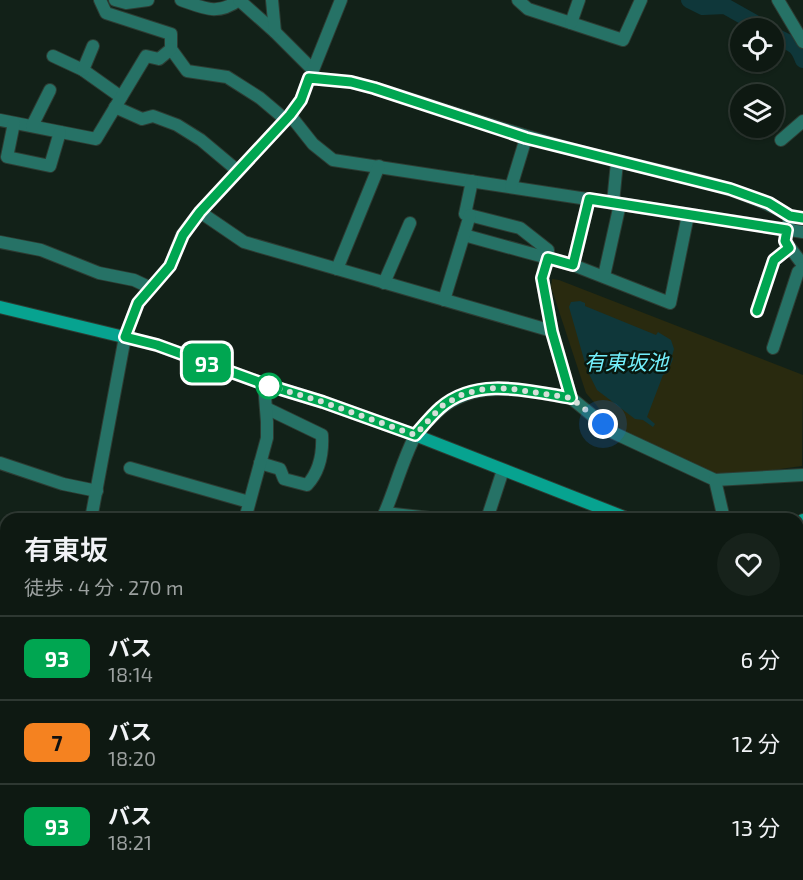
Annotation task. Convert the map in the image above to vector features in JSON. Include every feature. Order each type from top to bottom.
[{"type":"street","points":[[100,0],[106,14],[171,34],[171,49],[187,71],[227,77],[288,117],[313,144],[333,160],[803,232]]},
{"type":"street","points":[[115,0],[126,3],[147,0]]},
{"type":"street","points":[[181,0],[211,10],[229,7],[239,0],[275,32],[311,74],[374,88],[526,138],[730,189],[769,203],[797,217],[787,230],[785,241],[803,267],[798,272],[773,348]]},
{"type":"street","points":[[272,0],[275,32]]},
{"type":"street","points":[[92,513],[125,337],[138,303],[170,266],[183,235],[200,212],[301,100],[341,0]]},
{"type":"street","points":[[518,0],[528,9],[623,40],[641,0]]},
{"type":"street","points":[[571,23],[579,0]]},
{"type":"street","points":[[778,0],[803,42]]},
{"type":"street","points":[[83,69],[93,46]]},
{"type":"street","points":[[0,120],[96,139],[146,56],[159,59],[171,49]]},
{"type":"street","points":[[53,56],[83,69],[118,102],[142,119],[153,116],[177,125],[201,140],[238,171]]},
{"type":"street","points":[[32,126],[50,90]]},
{"type":"street","points":[[781,140],[803,121]]},
{"type":"street","points":[[14,123],[7,157],[50,166],[60,132]]},
{"type":"street","points":[[512,187],[526,138]]},
{"type":"street","points":[[604,276],[616,204],[617,162]]},
{"type":"street","points":[[337,269],[379,166]]},
{"type":"street","points":[[472,181],[465,214],[520,228],[549,250],[542,278],[552,332],[571,398]]},
{"type":"street","points":[[573,265],[589,199]]},
{"type":"street","points":[[200,212],[244,242],[552,332]]},
{"type":"street","points":[[444,300],[470,215]]},
{"type":"street","points":[[464,235],[573,265],[670,303],[688,215]]},
{"type":"street","points":[[384,283],[410,223]]},
{"type":"street","points":[[0,242],[41,250],[99,273],[134,280],[151,288]]},
{"type":"street","points":[[757,311],[774,260],[789,248]]},
{"type":"street","points":[[0,307],[157,345],[415,435],[607,513]]},
{"type":"street","points":[[246,513],[267,438],[264,384]]},
{"type":"street","points":[[384,513],[415,435],[442,406],[463,394],[489,388],[513,389],[571,398],[614,433],[715,480],[803,475]]},
{"type":"street","points":[[260,463],[280,470],[284,479],[307,485],[315,477],[322,447],[322,435],[266,408]]},
{"type":"street","points":[[0,463],[63,484],[97,491]]},
{"type":"street","points":[[130,468],[249,502]]},
{"type":"street","points":[[489,513],[503,470]]},
{"type":"street","points":[[715,480],[723,513]]},
{"type":"green space","points":[[552,279],[803,375],[802,466],[721,477],[623,430],[609,420],[586,393],[551,287]]},
{"type":"water","name":"有東坂池","points":[[571,302],[585,303],[585,306],[656,335],[658,332],[671,340],[674,349],[673,359],[667,373],[663,375],[647,417],[655,424],[653,427],[643,420],[635,419],[597,390],[587,370],[569,307]]},
{"type":"waterway","points":[[689,0],[703,7],[725,6],[746,18]]},
{"type":"waterway","points":[[784,40],[798,49],[803,60]]},
{"type":"bus line","name":"93","points":[[757,311],[774,260],[789,248],[784,236],[787,230],[589,199],[573,265],[548,258],[542,278],[552,332],[571,398],[513,389],[489,388],[463,394],[442,406],[415,435],[157,345],[125,337],[138,303],[170,266],[183,235],[200,212],[290,115],[301,100],[309,78],[351,82],[374,88],[526,138],[730,189],[769,203],[790,216],[803,218]]},
{"type":"route","points":[[269,386],[264,384],[323,402],[415,435],[442,406],[463,394],[489,388],[513,389],[571,398],[603,424]]}]
